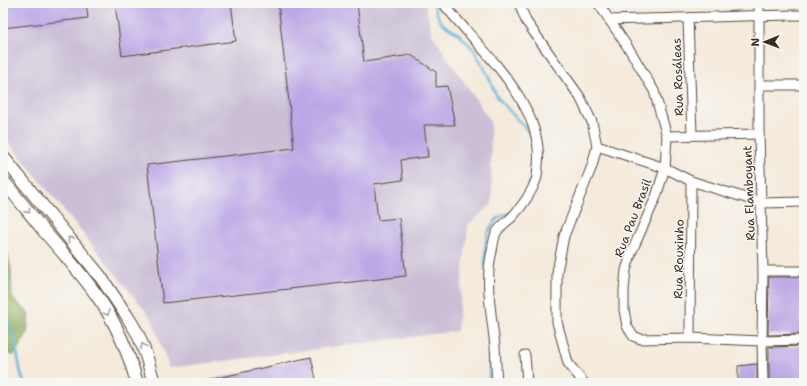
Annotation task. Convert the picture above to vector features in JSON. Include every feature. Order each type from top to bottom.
[{"type":"main road","points":[[3,157],[100,276],[127,316],[138,334],[154,383]]},
{"type":"main road","points":[[3,181],[70,260],[100,300],[123,343],[138,383]]},
{"type":"street","points":[[443,3],[493,61],[518,95],[530,118],[538,144],[539,157],[536,179],[528,198],[497,232],[491,252],[489,270],[489,304],[495,347],[497,383]]},
{"type":"street","points":[[519,3],[526,21],[580,97],[592,122],[597,146],[592,166],[564,236],[556,272],[557,322],[568,363],[584,383]]},
{"type":"street","name":"Rua Pau Brasil","points":[[598,3],[631,52],[654,91],[667,136],[665,168],[656,197],[632,251],[628,264],[624,290],[624,310],[627,326],[633,336],[641,339],[690,338],[762,341],[804,340]]},
{"type":"street","name":"Rua Flamboyant","points":[[759,3],[759,134],[762,202],[763,383]]},
{"type":"street","points":[[609,20],[804,15]]},
{"type":"street","name":"Rua Rosáleas","points":[[688,18],[692,135]]},
{"type":"street","points":[[760,85],[804,85]]},
{"type":"street","points":[[667,136],[759,134]]},
{"type":"street","points":[[597,146],[665,168],[691,181],[762,202],[804,202]]},
{"type":"street","name":"Rua Rouxinho","points":[[690,338],[691,181]]},
{"type":"street","points":[[763,271],[804,271]]},
{"type":"street","points":[[525,355],[527,383]]},
{"type":"shaded area","points":[[3,3],[425,3],[432,34],[490,121],[492,204],[468,225],[457,331],[169,368],[152,319],[3,135]]},
{"type":"green space","points":[[3,231],[11,269],[12,298],[29,313],[27,334],[14,355],[10,355],[3,347]]},
{"type":"building","points":[[3,3],[86,3],[88,18],[3,28]]},
{"type":"building","points":[[115,3],[231,3],[236,41],[122,56]]},
{"type":"building","points":[[278,3],[357,3],[364,62],[411,55],[436,72],[436,87],[447,86],[455,125],[424,125],[428,157],[401,160],[403,180],[374,184],[378,220],[399,218],[406,276],[163,303],[147,165],[294,148]]},
{"type":"building","points":[[769,277],[804,277],[804,334],[768,335]]},
{"type":"building","points":[[804,346],[804,383],[769,383],[769,347]]},
{"type":"building","points":[[311,357],[317,383],[210,383],[209,380]]},
{"type":"building","points":[[757,364],[757,381],[738,382],[738,366]]},
{"type":"waterway","points":[[433,3],[439,19],[443,24],[460,35],[474,50],[487,73],[497,97],[531,136],[533,145],[531,179],[524,195]]},
{"type":"waterway","points":[[485,267],[488,232],[498,218],[513,211]]},
{"type":"waterway","points":[[3,311],[14,336],[24,383]]},
{"type":"waterway","points":[[489,332],[489,383]]}]
